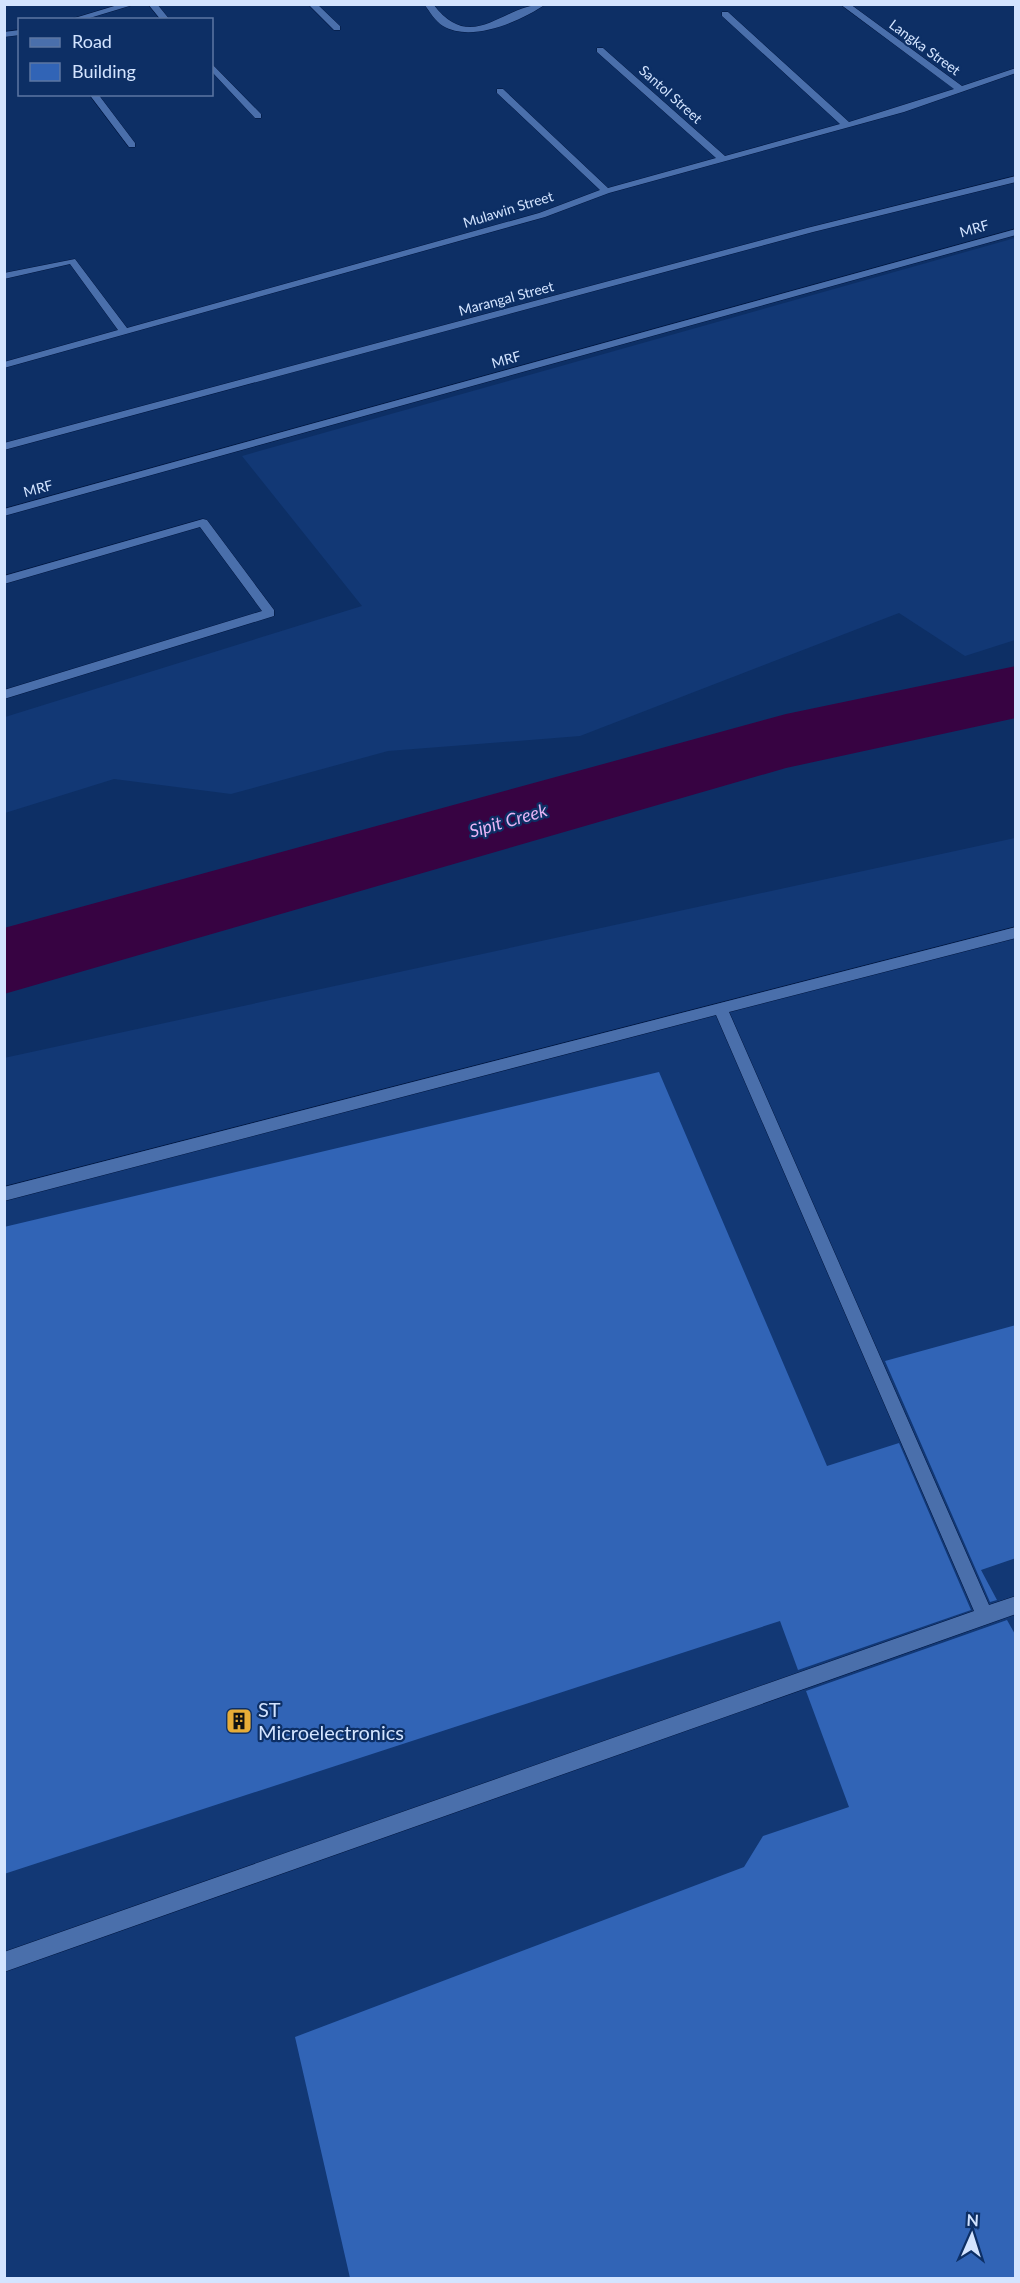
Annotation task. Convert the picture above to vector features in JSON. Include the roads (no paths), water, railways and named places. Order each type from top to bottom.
[{"type":"street","points":[[80,18],[132,4]]},
{"type":"street","points":[[152,4],[164,18]]},
{"type":"street","points":[[312,4],[337,28]]},
{"type":"street","points":[[428,4],[446,24],[463,30],[482,29],[542,4]]},
{"type":"street","name":"Langka Street","points":[[844,4],[960,89]]},
{"type":"street","points":[[725,14],[847,125]]},
{"type":"street","name":"Santol Street","points":[[600,50],[723,159]]},
{"type":"street","points":[[213,68],[258,116]]},
{"type":"street","name":"Mulawin Street","points":[[4,365],[542,214],[606,191],[847,125],[1016,70]]},
{"type":"street","points":[[500,91],[606,191]]},
{"type":"street","points":[[95,96],[132,145]]},
{"type":"street","name":"Marangal Street","points":[[4,447],[810,230],[1016,179]]},
{"type":"street","name":"MRF","points":[[4,513],[1016,232]]},
{"type":"street","points":[[4,276],[72,261],[125,332]]},
{"type":"street","points":[[4,580],[203,523],[270,613],[4,694]]},
{"type":"street","points":[[4,1194],[1016,932]]},
{"type":"street","points":[[721,1010],[985,1616]]},
{"type":"street","points":[[4,1962],[1016,1605]]},
{"type":"waterway","name":"Sipit Creek","points":[[4,961],[786,741],[1016,692]]},
{"type":"place","name":"ST Microelectronics","points":[[239,1721]]}]
